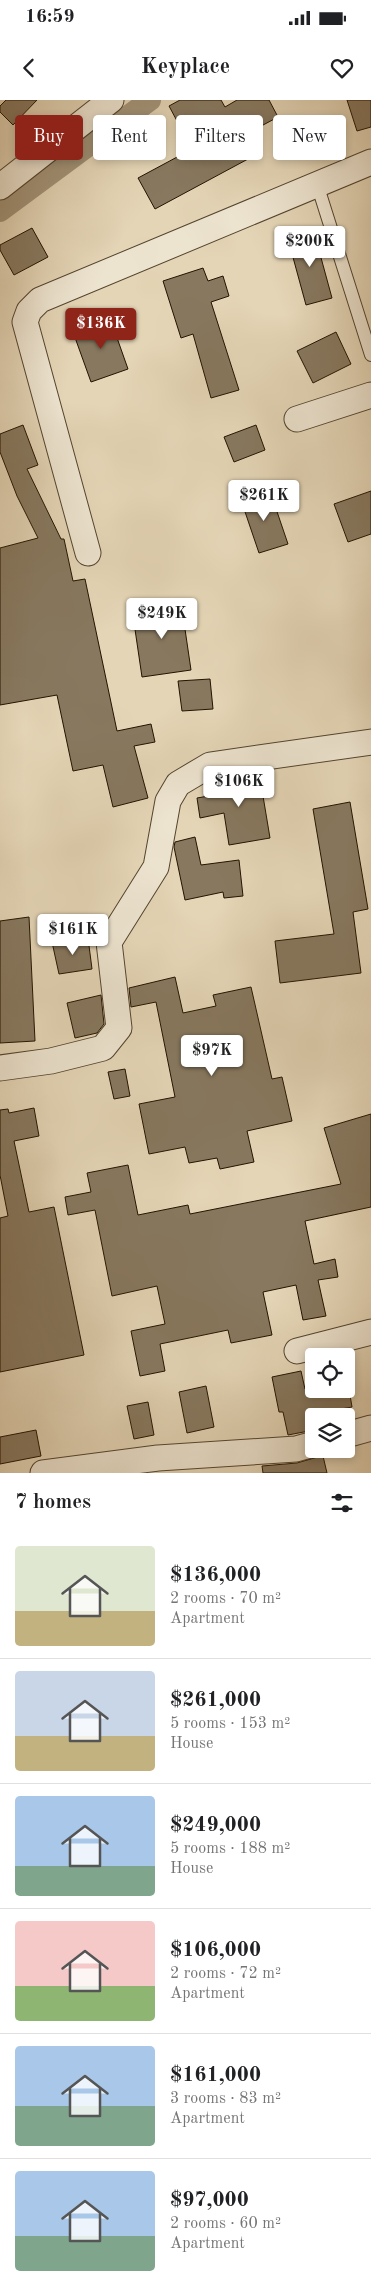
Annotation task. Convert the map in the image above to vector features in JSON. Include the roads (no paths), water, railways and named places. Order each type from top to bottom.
[{"type":"street","points":[[0,187],[111,100]]},
{"type":"street","points":[[88,553],[25,322],[29,311],[40,300],[371,162]]},
{"type":"street","points":[[297,419],[371,395]]},
{"type":"street","points":[[0,1068],[51,1061],[104,1048],[119,1028],[109,942],[156,867],[168,801],[178,784],[210,765],[371,742]]},
{"type":"street","points":[[297,1351],[371,1332]]},
{"type":"street","points":[[355,1432],[371,1428]]},
{"type":"street","points":[[43,1473],[158,1458],[296,1450],[305,1447]]},
{"type":"lane","points":[[317,184],[371,355]]},
{"type":"waterway","points":[[0,211],[150,100]]}]
